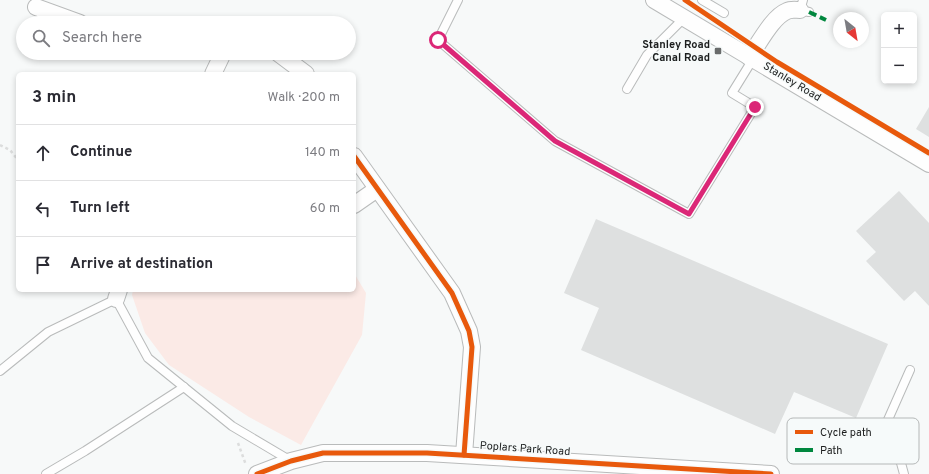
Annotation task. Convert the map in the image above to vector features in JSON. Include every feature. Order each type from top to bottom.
[{"type":"street","name":"Stanley Road","points":[[654,0],[929,164]]},
{"type":"street","points":[[36,7],[61,16]]},
{"type":"street","points":[[751,58],[774,22],[781,14],[797,7]]},
{"type":"street","points":[[214,72],[220,60]]},
{"type":"street","points":[[287,60],[303,72]]},
{"type":"street","points":[[356,159],[452,293],[469,331],[472,347],[464,455]]},
{"type":"street","points":[[356,204],[377,188]]},
{"type":"street","name":"Poplars Park Road","points":[[252,471],[323,453],[426,453],[771,474]]},
{"type":"lane","points":[[458,0],[438,40],[555,141],[689,214],[755,107],[732,93],[751,58]]},
{"type":"lane","points":[[702,0],[724,13]]},
{"type":"lane","points":[[627,89],[647,55],[684,18]]},
{"type":"lane","points":[[0,371],[48,332],[117,294],[148,358],[232,426],[291,461]]},
{"type":"lane","points":[[889,418],[910,370]]},
{"type":"lane","points":[[46,474],[85,451],[184,387]]},
{"type":"lane","points":[[901,464],[904,474]]},
{"type":"path","points":[[0,145],[10,150],[16,158]]},
{"type":"path","points":[[232,426],[252,471]]},
{"type":"shaded area","points":[[356,276],[366,293],[362,335],[301,445],[249,417],[169,365],[145,333],[132,295],[133,292],[356,292]]},
{"type":"building","points":[[929,107],[929,137],[916,129]]},
{"type":"building","points":[[899,191],[929,223],[929,306],[915,291],[904,301],[866,261],[876,252],[856,231]]},
{"type":"building","points":[[596,219],[888,344],[856,418],[794,392],[775,434],[581,350],[599,308],[564,293]]},
{"type":"marked path","points":[[809,12],[826,20]]},
{"type":"cycle path","points":[[685,0],[777,62],[929,153]]},
{"type":"cycle path","points":[[356,159],[452,293],[469,331],[472,347],[464,455]]},
{"type":"cycle path","points":[[257,474],[291,461],[323,453],[427,453],[771,474]]},
{"type":"place","name":"Stanley Road Canal Road","points":[[718,51]]},
{"type":"route","points":[[438,40],[555,141],[689,214],[755,107]]}]
